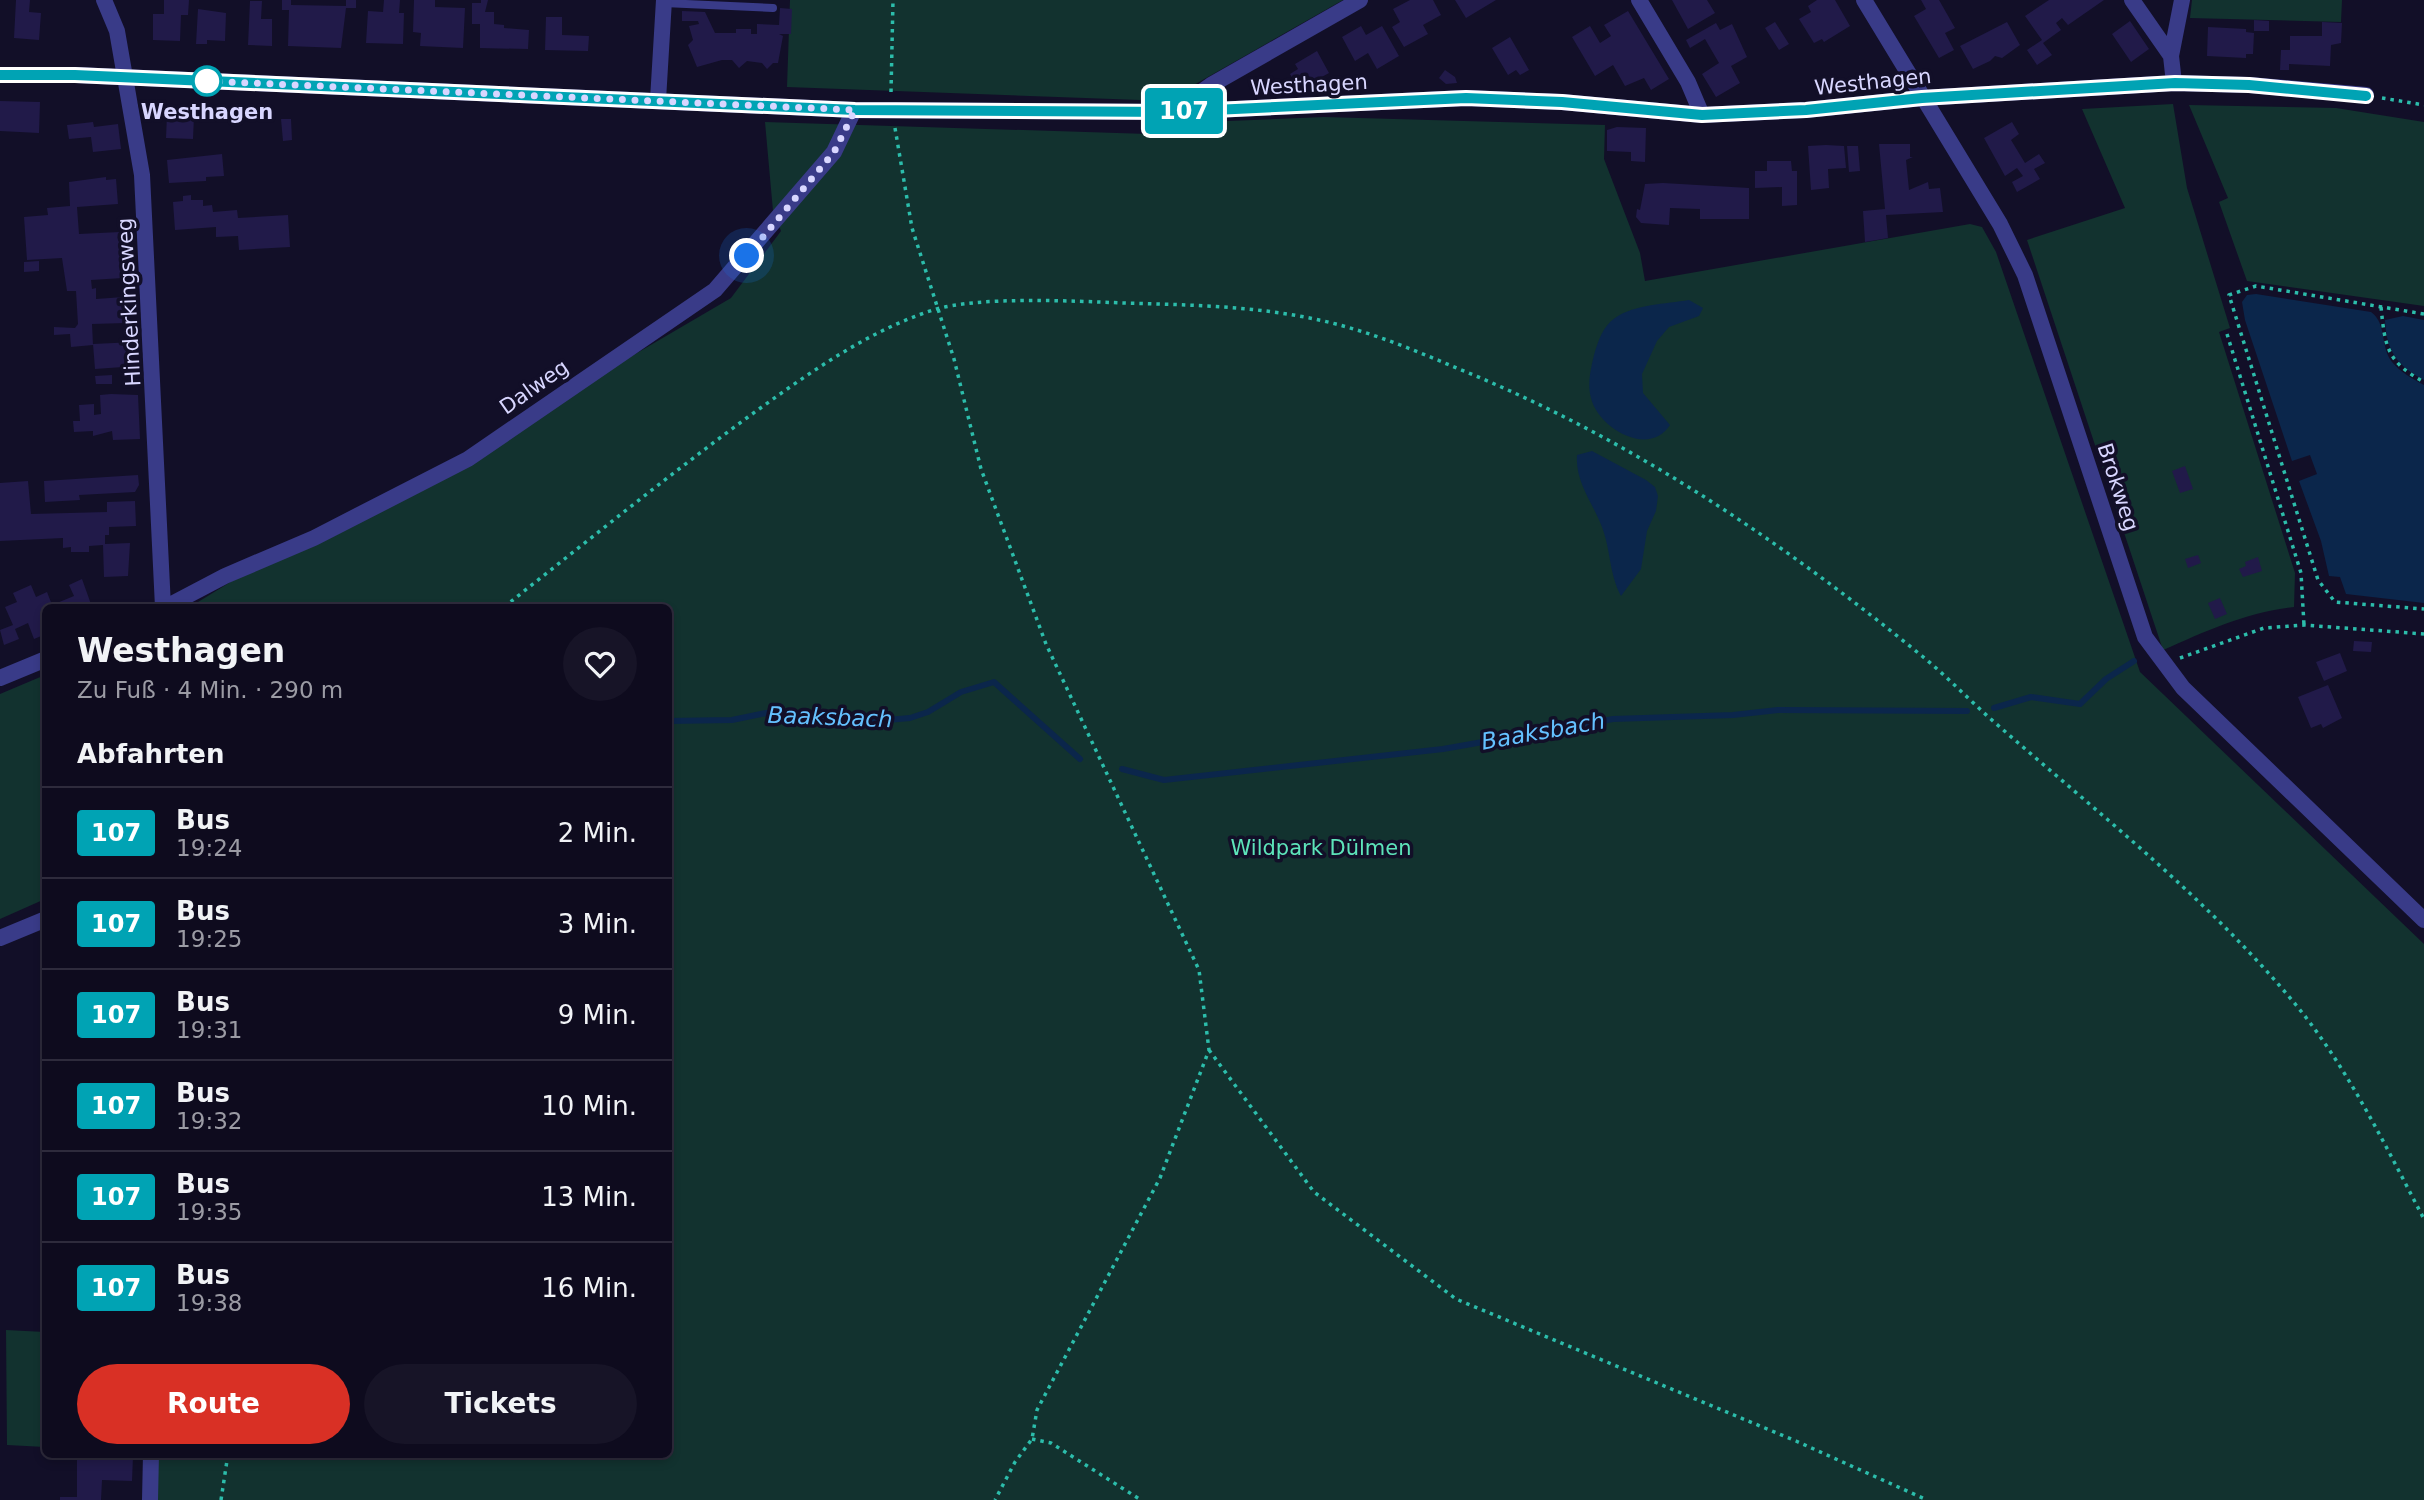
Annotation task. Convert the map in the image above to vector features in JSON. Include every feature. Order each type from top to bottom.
[{"type":"street","name":"Hinderkingsweg","points":[[104,0],[117,31],[142,175],[164,604]]},
{"type":"street","points":[[1172,112],[1211,85],[1360,0]]},
{"type":"street","points":[[1639,0],[1688,82],[1702,115]]},
{"type":"street","name":"Brokweg","points":[[1864,0],[2000,224],[2025,275],[2145,637],[2183,688],[2424,920]]},
{"type":"street","points":[[2132,0],[2171,56]]},
{"type":"street","points":[[2175,83],[2171,56],[2182,0]]},
{"type":"street","points":[[658,100],[664,2]]},
{"type":"street","name":"Westhagen","points":[[0,75],[127,78],[855,110],[891,108],[1172,112],[1466,98],[1562,102],[1702,115],[1806,110],[1922,98],[2175,83],[2249,85],[2366,96]]},
{"type":"street","name":"Dalweg","points":[[170,604],[225,576],[314,538],[468,459],[715,290],[834,152],[855,110]]},
{"type":"street","points":[[0,678],[42,661]]},
{"type":"street","points":[[0,938],[42,921]]},
{"type":"street","points":[[150,1500],[151,1458]]},
{"type":"lane","points":[[664,2],[772,8]]},
{"type":"path","points":[[893,0],[891,108],[912,228],[954,359],[981,469],[1046,643],[1199,970],[1209,1050],[1160,1178],[1037,1410],[1032,1439],[1014,1462],[995,1500]]},
{"type":"path","points":[[2366,96],[2424,105]]},
{"type":"path","points":[[2424,314],[2256,286],[2229,295],[2318,580],[2335,602],[2424,609]]},
{"type":"path","points":[[508,604],[679,467],[808,373],[849,348],[936,309],[987,304],[1066,302],[1198,305],[1254,309],[1336,324],[1410,349],[1535,400],[1636,453],[1773,543],[1924,658],[1996,724],[2133,840],[2221,922],[2299,1008],[2349,1084],[2424,1219]]},
{"type":"path","points":[[2381,307],[2384,341],[2393,361],[2424,382]]},
{"type":"path","points":[[2227,334],[2301,573],[2304,625]]},
{"type":"path","points":[[2163,664],[2264,628],[2304,625],[2424,634]]},
{"type":"path","points":[[1209,1050],[1314,1192],[1456,1299],[1927,1500]]},
{"type":"path","points":[[1032,1439],[1051,1443],[1142,1500]]},
{"type":"path","points":[[221,1500],[227,1458]]},
{"type":"green space","points":[[790,0],[1343,0],[1185,90],[1140,100],[787,87]]},
{"type":"green space","points":[[2192,0],[2342,0],[2341,22],[2190,18]]},
{"type":"green space","points":[[2173,104],[2187,188],[2230,328],[2219,332],[2295,573],[2294,607],[2243,618],[2163,650],[2027,240],[2125,208],[2082,109]]},
{"type":"green space","points":[[2189,105],[2336,108],[2424,122],[2424,306],[2247,281],[2219,202],[2228,198]]},
{"type":"green space","name":"Wildpark Dülmen","points":[[1324,117],[1605,125],[1604,159],[1640,253],[1645,281],[1970,224],[1982,227],[1996,252],[2140,672],[2424,944],[2424,1500],[158,1500],[157,1458],[672,1458],[672,604],[195,604],[245,573],[321,538],[731,298],[781,231],[773,211],[765,122],[1148,134],[1178,123]]},
{"type":"green space","points":[[42,676],[42,900],[0,919],[0,694]]},
{"type":"green space","points":[[6,1330],[42,1332],[42,1447],[7,1445]]},
{"type":"water","points":[[2256,294],[2371,312],[2382,329],[2392,362],[2424,385],[2424,603],[2346,594],[2340,577],[2329,576],[2321,541],[2299,481],[2317,474],[2310,455],[2292,461],[2245,320],[2242,302],[2247,295]]},
{"type":"water","points":[[1689,300],[1703,308],[1699,316],[1669,327],[1657,341],[1642,374],[1643,393],[1670,425],[1661,435],[1650,439],[1625,435],[1603,420],[1591,398],[1591,371],[1602,334],[1611,321],[1623,313],[1651,305]]},
{"type":"water","points":[[2403,316],[2424,320],[2424,380],[2400,363],[2388,340],[2385,320]]},
{"type":"water","points":[[1592,451],[1646,480],[1655,487],[1658,496],[1656,511],[1647,531],[1641,569],[1621,596],[1614,579],[1602,527],[1585,492],[1577,465],[1577,455]]},
{"type":"building","points":[[16,0],[30,0],[29,12],[41,13],[39,40],[14,38]]},
{"type":"building","points":[[164,0],[189,0],[188,15],[181,15],[180,41],[153,40],[153,14],[164,14]]},
{"type":"building","points":[[282,0],[291,0],[291,5],[346,6],[346,0],[356,0],[356,8],[346,8],[341,48],[288,46],[289,10],[282,10]]},
{"type":"building","points":[[384,0],[400,0],[399,13],[404,13],[403,44],[366,43],[368,11],[383,12]]},
{"type":"building","points":[[414,0],[435,0],[435,7],[465,8],[463,48],[420,46],[421,33],[413,32]]},
{"type":"building","points":[[481,0],[488,0],[485,12],[494,12],[494,24],[504,25],[504,28],[529,30],[528,49],[480,48],[480,24],[472,24],[472,3],[481,3]]},
{"type":"building","points":[[1410,0],[1433,0],[1441,15],[1423,25],[1428,34],[1404,47],[1392,27],[1400,22],[1393,9]]},
{"type":"building","points":[[1455,0],[1496,0],[1466,18]]},
{"type":"building","points":[[1672,0],[1707,0],[1715,13],[1688,29]]},
{"type":"building","points":[[1817,0],[1835,0],[1850,26],[1824,42],[1822,39],[1814,43],[1799,19],[1811,12],[1808,6]]},
{"type":"building","points":[[1921,0],[1939,0],[1955,28],[1945,33],[1954,50],[1939,58],[1914,16],[1926,9]]},
{"type":"building","points":[[2049,0],[2104,0],[2068,25],[2062,18],[2056,23],[2061,30],[2043,43],[2052,55],[2037,65],[2027,50],[2042,40],[2025,16]]},
{"type":"building","points":[[250,1],[262,1],[261,19],[272,19],[272,46],[248,45]]},
{"type":"building","points":[[780,8],[792,9],[791,34],[779,34],[783,36],[778,63],[773,63],[767,69],[762,63],[747,61],[739,68],[732,60],[722,60],[697,67],[688,45],[693,40],[689,26],[699,24],[698,21],[682,21],[682,11],[705,12],[715,33],[736,33],[736,29],[751,29],[751,34],[757,34],[757,24],[779,25]]},
{"type":"building","points":[[198,9],[226,13],[225,41],[207,40],[207,44],[196,44]]},
{"type":"building","points":[[1628,11],[1669,79],[1651,90],[1644,78],[1625,86],[1613,65],[1595,76],[1572,37],[1590,26],[1600,43],[1611,36],[1604,25]]},
{"type":"building","points":[[546,17],[562,17],[562,35],[589,36],[588,51],[545,50]]},
{"type":"building","points":[[2254,20],[2269,21],[2269,31],[2254,31]]},
{"type":"building","points":[[2130,21],[2149,49],[2131,62],[2112,34]]},
{"type":"building","points":[[1775,22],[1789,44],[1779,50],[1765,28]]},
{"type":"building","points":[[2007,22],[2020,45],[2002,58],[1995,56],[1973,69],[1960,46]]},
{"type":"building","points":[[2322,22],[2342,23],[2341,43],[2331,45],[2330,66],[2289,64],[2289,70],[2280,70],[2281,50],[2290,50],[2290,36],[2322,36]]},
{"type":"building","points":[[1716,23],[1720,30],[1732,24],[1747,57],[1731,66],[1740,83],[1716,97],[1702,74],[1719,63],[1705,39],[1690,48],[1686,40]]},
{"type":"building","points":[[1361,26],[1366,35],[1382,26],[1399,56],[1377,69],[1368,53],[1355,61],[1342,37]]},
{"type":"building","points":[[2208,27],[2246,29],[2246,32],[2254,33],[2253,54],[2246,54],[2246,58],[2207,56]]},
{"type":"building","points":[[1510,37],[1529,70],[1520,75],[1516,70],[1508,75],[1492,48]]},
{"type":"building","points":[[1317,51],[1329,73],[1307,85],[1297,86],[1290,74],[1298,69],[1295,64]]},
{"type":"building","points":[[1445,70],[1455,77],[1457,83],[1446,84],[1439,78]]},
{"type":"building","points":[[0,101],[40,102],[39,133],[0,131]]},
{"type":"building","points":[[167,115],[194,116],[193,139],[166,138]]},
{"type":"building","points":[[281,119],[291,119],[292,140],[283,141]]},
{"type":"building","points":[[93,122],[94,127],[118,124],[121,149],[93,152],[91,137],[69,139],[67,125]]},
{"type":"building","points":[[2012,122],[2019,134],[2011,140],[2025,163],[2039,154],[2045,163],[2034,169],[2040,179],[2017,192],[2012,182],[2023,176],[2017,168],[2005,176],[1984,138]]},
{"type":"building","points":[[1617,127],[1646,128],[1645,162],[1631,161],[1631,152],[1607,151],[1607,130]]},
{"type":"building","points":[[1879,144],[1910,144],[1910,157],[1913,157],[1906,160],[1909,190],[1928,182],[1929,189],[1940,188],[1943,212],[1886,215],[1888,238],[1865,242],[1863,211],[1885,209]]},
{"type":"building","points":[[1808,146],[1844,146],[1846,168],[1828,169],[1829,188],[1811,190]]},
{"type":"building","points":[[1847,146],[1858,146],[1860,171],[1849,172]]},
{"type":"building","points":[[222,154],[224,176],[206,177],[206,181],[169,183],[167,160]]},
{"type":"building","points":[[1767,161],[1791,161],[1792,171],[1797,171],[1797,205],[1782,206],[1782,187],[1755,188],[1755,171],[1767,171]]},
{"type":"building","points":[[106,177],[106,180],[116,179],[118,204],[77,207],[79,234],[120,232],[123,278],[91,280],[92,289],[96,288],[96,299],[124,297],[126,323],[92,324],[93,345],[71,347],[70,334],[54,335],[54,327],[75,328],[78,324],[76,291],[67,291],[62,258],[27,260],[24,217],[48,215],[47,208],[70,206],[69,182]]},
{"type":"building","points":[[1645,184],[1749,188],[1749,219],[1700,219],[1700,209],[1670,208],[1669,225],[1641,223],[1636,217]]},
{"type":"building","points":[[191,195],[191,200],[203,200],[203,206],[212,205],[213,212],[237,210],[238,218],[288,215],[290,247],[239,250],[238,236],[216,237],[216,227],[175,230],[173,202],[183,201],[183,196]]},
{"type":"building","points":[[39,261],[39,271],[24,272],[24,262]]},
{"type":"building","points":[[135,342],[137,366],[95,369],[93,344]]},
{"type":"building","points":[[112,375],[112,384],[96,384],[95,376]]},
{"type":"building","points":[[100,395],[138,395],[140,439],[113,440],[112,431],[93,436],[93,431],[74,432],[73,421],[80,421],[79,405],[94,404],[94,415],[101,414]]},
{"type":"building","points":[[2185,466],[2193,489],[2180,493],[2172,471]]},
{"type":"building","points":[[138,475],[139,485],[135,492],[79,495],[80,500],[45,502],[44,481]]},
{"type":"building","points":[[28,481],[31,514],[107,512],[107,502],[135,501],[136,526],[109,527],[109,535],[105,535],[105,544],[130,543],[128,576],[104,577],[103,545],[89,546],[89,552],[71,552],[71,547],[63,548],[63,538],[0,541],[0,483]]},
{"type":"building","points":[[2198,555],[2201,563],[2188,568],[2185,559]]},
{"type":"building","points":[[2258,557],[2262,571],[2243,577],[2239,569],[2246,566],[2245,562]]},
{"type":"building","points":[[82,579],[91,604],[54,604],[74,596],[69,585]]},
{"type":"building","points":[[31,585],[36,597],[47,592],[52,604],[42,604],[42,636],[34,639],[28,623],[15,629],[19,639],[4,645],[0,630],[13,625],[5,607],[17,602],[13,593]]},
{"type":"building","points":[[2220,598],[2227,614],[2215,619],[2208,603]]},
{"type":"building","points":[[2354,641],[2372,642],[2371,652],[2353,651]]},
{"type":"building","points":[[2340,653],[2347,671],[2324,681],[2316,662]]},
{"type":"building","points":[[2328,685],[2342,718],[2323,728],[2321,724],[2311,728],[2298,697]]},
{"type":"building","points":[[77,1458],[133,1458],[132,1481],[102,1480],[101,1500],[60,1500],[60,1497],[77,1497]]},
{"type":"waterway","name":"Baaksbach","points":[[1994,708],[2031,697],[2080,704],[2106,679],[2134,661]]},
{"type":"waterway","name":"Baaksbach","points":[[672,721],[732,720],[766,713],[840,717],[865,722],[910,718],[928,712],[961,692],[994,682],[1080,759]]},
{"type":"waterway","name":"Baaksbach","points":[[1122,769],[1164,780],[1443,749],[1613,719],[1733,715],[1778,710],[1967,711]]},
{"type":"bus line","name":"107","points":[[0,75],[75,75],[855,110],[891,108],[1172,112],[1466,98],[1562,102],[1702,115],[1806,110],[1922,98],[2175,83],[2249,85],[2366,96]]},
{"type":"place","name":"Westhagen","points":[[207,81]]},
{"type":"route","points":[[207,81],[855,110],[834,152],[747,256]]}]
